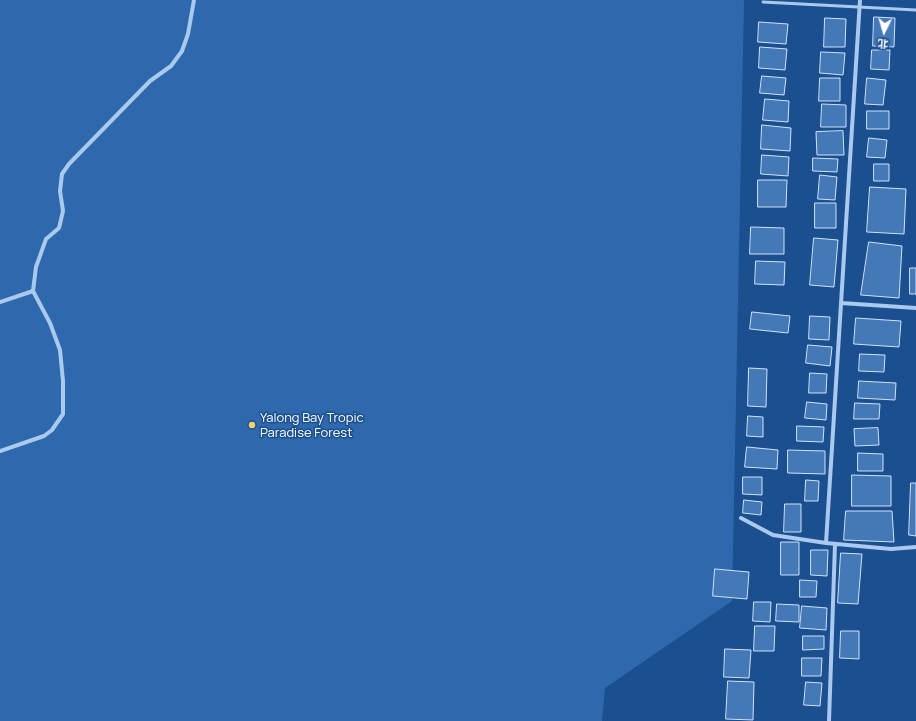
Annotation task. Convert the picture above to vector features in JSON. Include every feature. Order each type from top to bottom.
[{"type":"street","points":[[0,451],[44,436],[52,430],[63,414],[63,381],[60,350],[50,323],[33,291],[36,266],[46,239],[59,228],[63,211],[60,191],[62,174],[69,164],[150,81],[171,66],[182,51],[188,34],[194,0]]},
{"type":"street","points":[[826,543],[860,0]]},
{"type":"street","points":[[0,302],[33,291]]},
{"type":"street","points":[[841,303],[916,308]]},
{"type":"street","points":[[740,518],[773,535],[826,543],[891,549],[916,546]]},
{"type":"street","points":[[829,721],[836,544]]},
{"type":"lane","points":[[763,2],[916,10]]},
{"type":"shaded area","name":"Yalong Bay Tropic Paradise Forest","points":[[0,0],[744,0],[732,601],[605,688],[602,721],[0,721]]},
{"type":"building","points":[[874,17],[895,18],[894,47],[873,46]]},
{"type":"building","points":[[825,18],[846,19],[845,47],[824,47]]},
{"type":"building","points":[[759,22],[788,24],[786,44],[758,42]]},
{"type":"building","points":[[760,47],[787,49],[785,70],[759,68]]},
{"type":"building","points":[[872,50],[890,50],[889,70],[871,69]]},
{"type":"building","points":[[821,52],[845,53],[843,75],[820,73]]},
{"type":"building","points":[[762,76],[786,78],[784,95],[760,93]]},
{"type":"building","points":[[820,78],[840,78],[840,101],[819,101]]},
{"type":"building","points":[[867,78],[886,80],[883,105],[865,104]]},
{"type":"building","points":[[765,99],[789,101],[788,122],[763,120]]},
{"type":"building","points":[[822,104],[846,105],[846,127],[821,127]]},
{"type":"building","points":[[867,111],[889,111],[889,129],[867,129]]},
{"type":"building","points":[[762,125],[791,128],[790,151],[761,149]]},
{"type":"building","points":[[843,131],[844,155],[817,155],[816,132]]},
{"type":"building","points":[[869,138],[887,140],[885,158],[867,157]]},
{"type":"building","points":[[762,155],[789,157],[788,176],[761,174]]},
{"type":"building","points":[[813,158],[838,159],[837,172],[813,171]]},
{"type":"building","points":[[874,164],[889,164],[889,181],[874,181]]},
{"type":"building","points":[[820,175],[837,177],[835,200],[818,199]]},
{"type":"building","points":[[758,180],[787,180],[786,207],[758,207]]},
{"type":"building","points":[[870,187],[906,189],[904,234],[867,232]]},
{"type":"building","points":[[815,203],[836,203],[836,228],[815,228]]},
{"type":"building","points":[[751,227],[784,228],[784,254],[750,254]]},
{"type":"building","points":[[814,238],[838,240],[834,287],[810,285]]},
{"type":"building","points":[[869,242],[902,246],[899,298],[861,295]]},
{"type":"building","points":[[756,261],[785,262],[784,285],[755,284]]},
{"type":"building","points":[[910,268],[916,268],[916,294],[910,294]]},
{"type":"building","points":[[752,312],[790,316],[788,333],[750,329]]},
{"type":"building","points":[[810,316],[830,317],[829,340],[809,339]]},
{"type":"building","points":[[856,318],[901,321],[899,347],[854,344]]},
{"type":"building","points":[[808,345],[832,347],[830,366],[806,363]]},
{"type":"building","points":[[860,354],[885,355],[884,372],[859,371]]},
{"type":"building","points":[[749,368],[767,369],[766,407],[748,406]]},
{"type":"building","points":[[810,373],[827,374],[826,393],[809,393]]},
{"type":"building","points":[[859,381],[896,383],[895,400],[858,398]]},
{"type":"building","points":[[807,402],[827,404],[826,420],[805,418]]},
{"type":"building","points":[[855,403],[880,404],[879,419],[854,419]]},
{"type":"building","points":[[748,416],[763,417],[763,437],[747,436]]},
{"type":"building","points":[[797,426],[824,427],[823,442],[797,441]]},
{"type":"building","points":[[878,428],[879,445],[855,446],[854,429]]},
{"type":"building","points":[[747,447],[778,450],[777,469],[745,467]]},
{"type":"building","points":[[788,450],[825,451],[825,474],[788,473]]},
{"type":"building","points":[[858,453],[883,454],[883,471],[858,471]]},
{"type":"building","points":[[852,475],[891,476],[891,506],[852,506]]},
{"type":"building","points":[[743,477],[762,477],[762,495],[743,494]]},
{"type":"building","points":[[806,480],[819,481],[818,501],[805,501]]},
{"type":"building","points":[[911,483],[916,483],[916,536],[909,535]]},
{"type":"building","points":[[744,500],[762,502],[761,515],[743,513]]},
{"type":"building","points":[[785,504],[801,504],[801,532],[784,532]]},
{"type":"building","points":[[846,511],[892,511],[894,542],[844,540]]},
{"type":"building","points":[[781,542],[799,542],[799,575],[781,575]]},
{"type":"building","points":[[811,550],[828,550],[827,576],[811,575]]},
{"type":"building","points":[[841,553],[862,554],[858,604],[838,603]]},
{"type":"building","points":[[715,569],[749,572],[747,599],[713,596]]},
{"type":"building","points":[[800,580],[817,581],[816,597],[800,597]]},
{"type":"building","points":[[754,602],[771,602],[770,622],[753,621]]},
{"type":"building","points":[[777,604],[799,605],[799,622],[776,621]]},
{"type":"building","points":[[802,606],[827,608],[826,630],[800,628]]},
{"type":"building","points":[[755,626],[775,626],[774,651],[754,651]]},
{"type":"building","points":[[841,631],[859,631],[859,659],[840,658]]},
{"type":"building","points":[[803,636],[824,636],[824,649],[803,650]]},
{"type":"building","points":[[725,649],[751,650],[749,678],[724,677]]},
{"type":"building","points":[[802,658],[822,658],[821,676],[802,676]]},
{"type":"building","points":[[728,681],[754,682],[753,720],[726,719]]},
{"type":"building","points":[[806,682],[822,683],[820,706],[804,705]]},
{"type":"place","name":"Yalong Bay Tropic Paradise Forest","points":[[252,425]]}]
